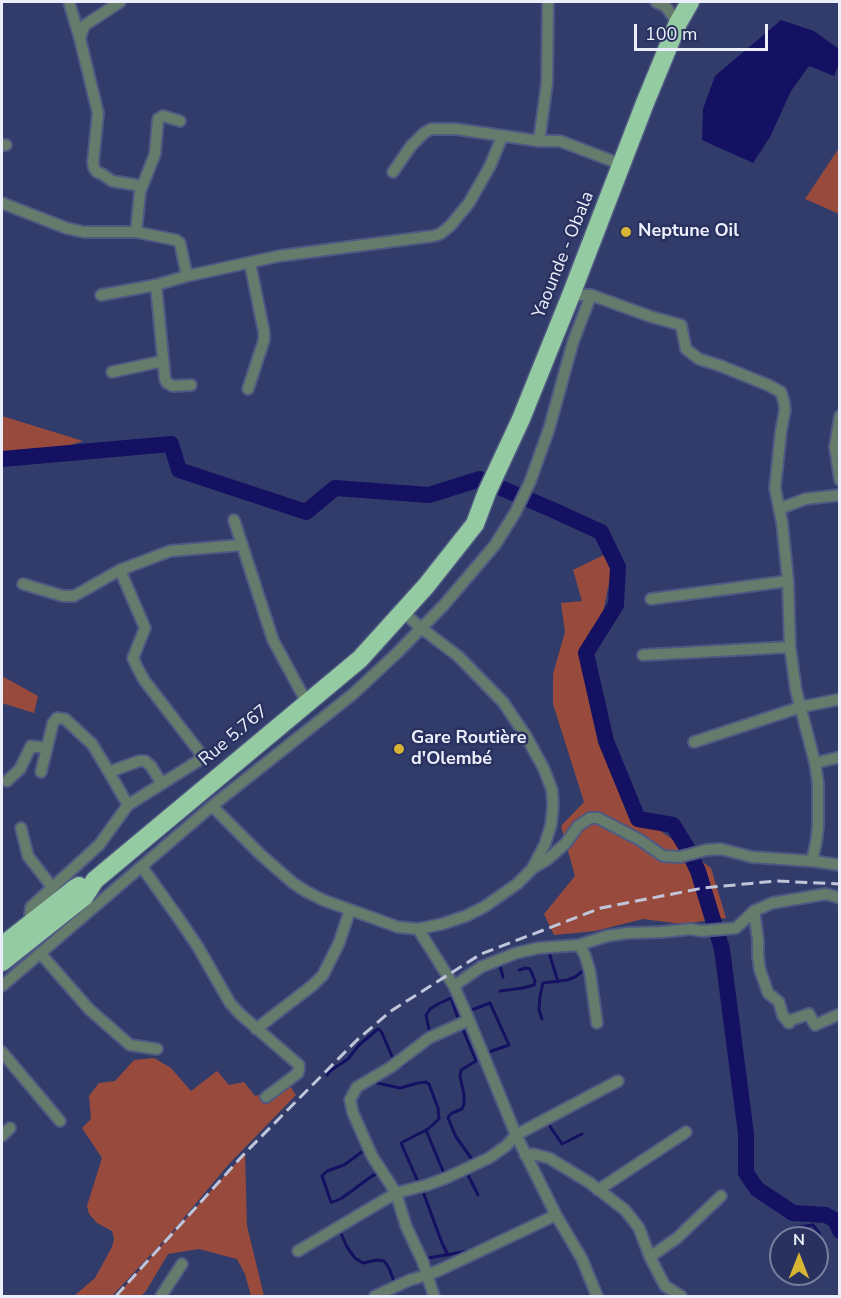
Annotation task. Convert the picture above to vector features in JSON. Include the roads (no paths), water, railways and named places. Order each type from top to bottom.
[{"type":"highway","name":"Yaounde - Obala","points":[[474,524],[521,419],[572,295],[645,103],[678,23],[690,2]]},
{"type":"highway","name":"Rue 5.767","points":[[2,962],[84,897],[95,880],[360,659],[426,586],[474,524]]},
{"type":"highway","points":[[2,946],[74,889],[95,880]]},
{"type":"street","points":[[69,2],[98,113],[94,168],[112,182],[142,186]]},
{"type":"street","points":[[80,39],[85,25],[120,2]]},
{"type":"street","points":[[539,141],[547,83],[548,2]]},
{"type":"street","points":[[656,2],[665,6],[678,23]]},
{"type":"street","points":[[136,232],[139,197],[155,154],[158,119],[163,116],[180,121]]},
{"type":"street","points":[[393,172],[411,146],[431,129],[456,129],[502,137],[560,141],[623,165]]},
{"type":"street","points":[[101,295],[156,285],[187,276],[300,252],[440,234],[465,209],[490,166],[502,137]]},
{"type":"street","points":[[2,203],[66,228],[84,232],[136,232],[176,240],[180,243],[187,276]]},
{"type":"street","points":[[248,389],[264,340],[250,263]]},
{"type":"street","points":[[156,285],[165,379],[173,386],[191,385]]},
{"type":"street","points":[[572,295],[591,295],[681,325],[686,349],[699,359],[781,392],[785,410],[775,488],[782,522],[788,581],[790,647],[796,690],[818,783],[818,818],[812,861]]},
{"type":"street","points":[[2,986],[212,806],[353,694],[397,653],[450,598],[495,545],[515,513],[530,482],[549,429],[573,342],[591,295]]},
{"type":"street","points":[[112,372],[162,361]]},
{"type":"street","points":[[840,416],[835,447],[840,480]]},
{"type":"street","points":[[779,509],[805,499],[840,495]]},
{"type":"street","points":[[234,520],[273,640],[307,703]]},
{"type":"street","points":[[23,584],[63,596],[74,596],[120,570],[170,551],[241,544]]},
{"type":"street","points":[[29,923],[31,907],[99,845],[128,805],[198,761],[200,753],[144,680],[133,658],[145,628],[120,570]]},
{"type":"street","points":[[651,599],[788,581]]},
{"type":"street","points":[[403,612],[458,656],[503,702],[526,736],[544,770],[552,790],[551,825],[545,844],[532,869]]},
{"type":"street","points":[[644,655],[790,647]]},
{"type":"street","points":[[694,742],[801,707],[840,699]]},
{"type":"street","points":[[41,772],[54,720],[65,719],[92,744],[128,805]]},
{"type":"street","points":[[7,781],[20,770],[31,746],[47,748]]},
{"type":"street","points":[[815,763],[840,757]]},
{"type":"street","points":[[109,772],[145,761],[162,784]]},
{"type":"street","points":[[212,806],[261,855],[307,892],[398,927],[418,929],[442,924],[484,907],[548,859],[566,843],[578,826],[590,818],[598,818],[640,840],[663,856],[680,857],[706,850],[721,849],[752,857],[840,865]]},
{"type":"street","points":[[21,828],[28,856],[52,887]]},
{"type":"street","points":[[142,867],[198,947],[230,1003],[256,1029],[299,1065],[298,1073],[266,1097]]},
{"type":"street","points":[[454,986],[481,967],[516,953],[537,948],[579,945],[607,936],[628,933],[736,928],[754,911],[772,903],[826,894],[840,898]]},
{"type":"street","points":[[256,1029],[323,975],[339,943],[350,910]]},
{"type":"street","points":[[754,911],[760,970],[768,993],[779,1002],[783,1016],[789,1023],[791,1020],[809,1014],[815,1025],[840,1014]]},
{"type":"street","points":[[418,929],[454,986],[525,1155],[582,1259],[597,1296]]},
{"type":"street","points":[[579,945],[590,972],[597,1023]]},
{"type":"street","points":[[40,953],[89,1009],[130,1045],[157,1049]]},
{"type":"street","points":[[434,1296],[418,1250],[406,1226],[396,1193],[365,1143],[350,1100],[357,1087],[397,1063],[429,1038],[469,1020]]},
{"type":"street","points":[[2,1052],[60,1121]]},
{"type":"street","points":[[298,1251],[396,1193],[446,1178],[489,1158],[506,1146],[516,1135],[618,1082]]},
{"type":"street","points":[[2,1136],[10,1128]]},
{"type":"street","points":[[598,1190],[686,1132]]},
{"type":"street","points":[[525,1155],[533,1154],[549,1158],[625,1210],[643,1236],[650,1257],[670,1296]]},
{"type":"street","points":[[650,1257],[677,1238],[721,1196]]},
{"type":"street","points":[[375,1296],[442,1269],[556,1215]]},
{"type":"street","points":[[161,1296],[182,1264]]},
{"type":"street","points":[[665,1286],[681,1296]]},
{"type":"waterway","points":[[2,459],[171,444],[179,470],[306,512],[335,488],[429,495],[480,479],[601,532],[618,567],[616,605],[586,653],[606,741],[638,819],[673,825],[698,871],[722,949],[746,1134],[746,1173],[757,1189],[793,1213],[826,1215],[836,1221],[840,1231]]},
{"type":"waterway","points":[[548,949],[558,982]]},
{"type":"waterway","points":[[499,962],[503,977]]},
{"type":"waterway","points":[[500,991],[534,985],[535,981],[530,969],[519,970]]},
{"type":"waterway","points":[[542,1019],[539,1010],[543,983],[567,980],[585,969]]},
{"type":"waterway","points":[[430,1034],[426,1015],[430,1009],[451,998],[459,1021]]},
{"type":"waterway","points":[[469,1011],[490,1003],[509,1045],[486,1053]]},
{"type":"waterway","points":[[462,1027],[476,1061],[461,1070],[464,1104],[462,1109],[452,1113],[448,1118],[456,1137],[474,1162]]},
{"type":"waterway","points":[[327,1075],[348,1059],[359,1045],[378,1029],[394,1061]]},
{"type":"waterway","points":[[399,1066],[404,1065],[412,1057]]},
{"type":"waterway","points":[[373,1082],[400,1088],[418,1083],[429,1084],[438,1108],[439,1119],[428,1129],[401,1143],[419,1184]]},
{"type":"waterway","points":[[547,1122],[562,1144],[582,1134]]},
{"type":"waterway","points":[[426,1130],[445,1176]]},
{"type":"waterway","points":[[366,1149],[344,1165],[327,1171],[322,1176],[331,1202],[342,1198],[379,1173]]},
{"type":"waterway","points":[[467,1173],[478,1195]]},
{"type":"waterway","points":[[422,1189],[448,1255]]},
{"type":"waterway","points":[[806,1226],[814,1226]]},
{"type":"waterway","points":[[339,1229],[355,1258],[363,1263],[384,1261],[395,1284]]},
{"type":"waterway","points":[[423,1259],[473,1250]]},
{"type":"railway","points":[[116,1296],[245,1153],[357,1040],[391,1011],[481,954],[601,908],[703,888],[776,881],[840,884]]},
{"type":"place","name":"Neptune Oil","points":[[626,232]]},
{"type":"place","name":"Gare Routière d'Olembé","points":[[399,749]]}]
